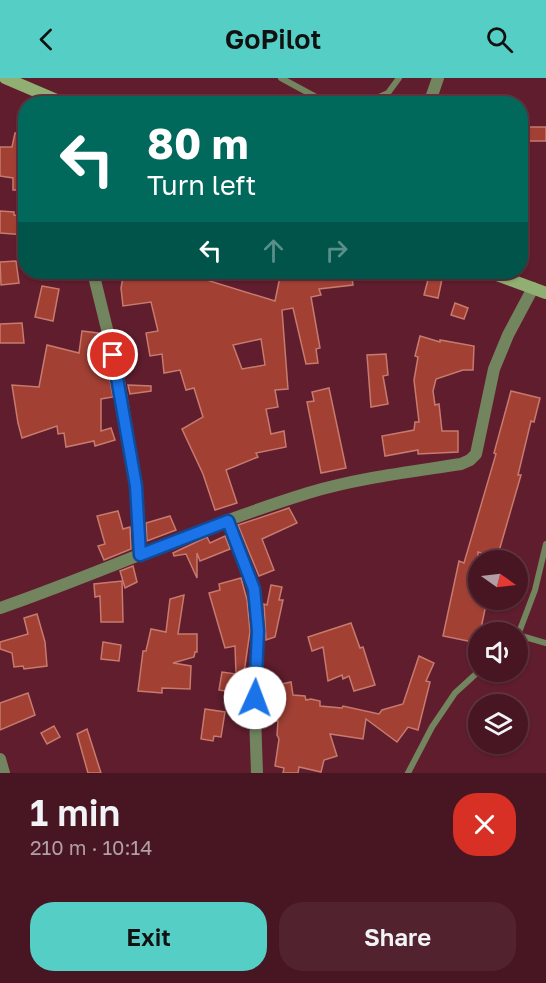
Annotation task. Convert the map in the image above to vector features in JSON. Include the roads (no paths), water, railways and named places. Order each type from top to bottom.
[{"type":"main road","points":[[5,78],[47,96]]},
{"type":"main road","points":[[508,279],[546,293]]},
{"type":"street","points":[[432,96],[438,78]]},
{"type":"street","points":[[95,279],[118,374],[136,486],[140,555]]},
{"type":"street","points":[[0,608],[308,493],[346,482],[461,464],[470,460],[476,454],[494,369],[532,288]]},
{"type":"street","points":[[228,521],[254,589],[258,631],[255,715],[257,773]]},
{"type":"street","points":[[0,759],[4,773]]},
{"type":"lane","points":[[280,78],[314,96]]},
{"type":"lane","points":[[381,96],[388,93],[399,78]]},
{"type":"lane","points":[[523,622],[535,590],[546,544]]},
{"type":"lane","points":[[528,638],[546,643]]},
{"type":"lane","points":[[408,773],[432,727],[455,693],[468,681]]}]
